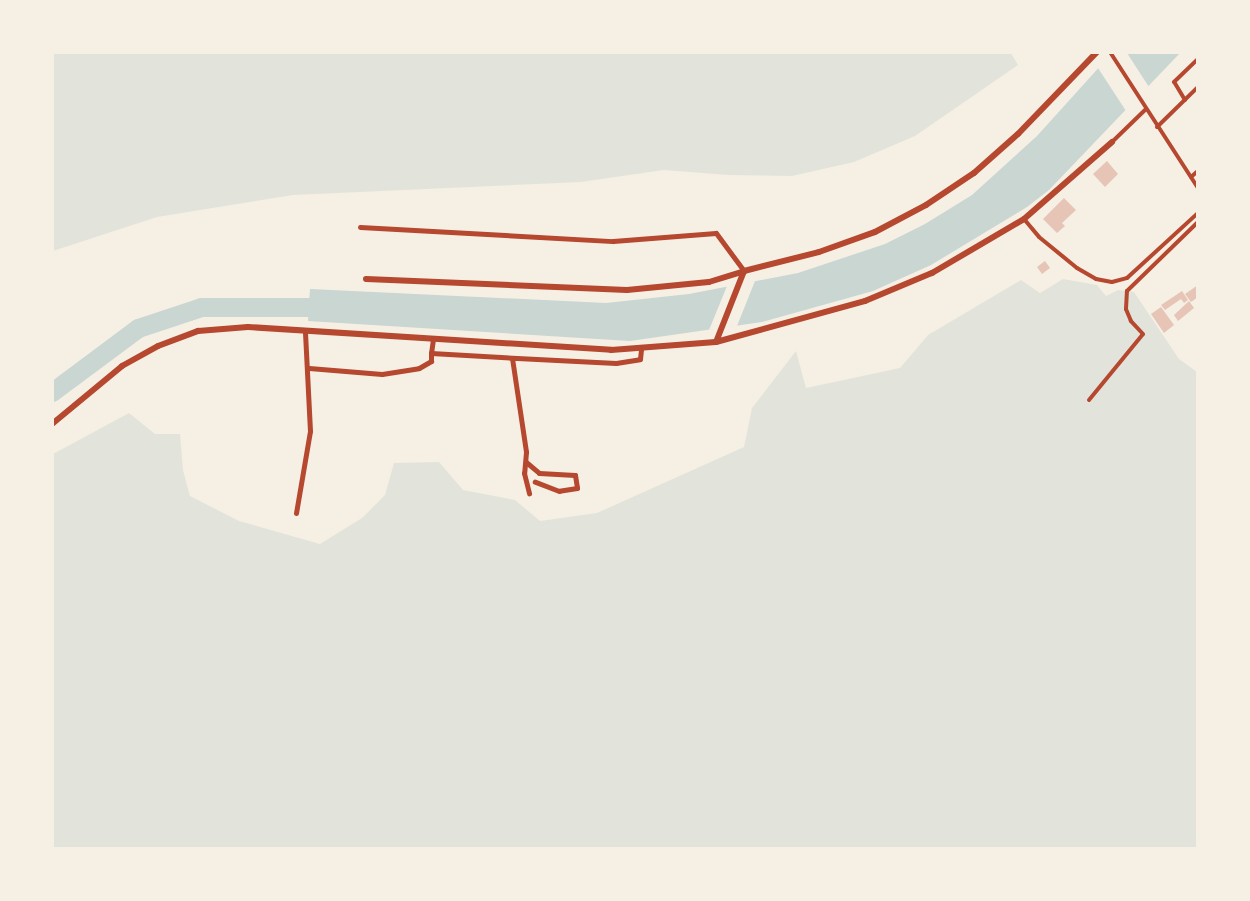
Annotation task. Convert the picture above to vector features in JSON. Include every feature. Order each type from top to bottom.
[{"type":"street","points":[[366,279],[627,290],[709,282],[744,270],[819,252],[875,232],[926,205],[974,173],[1018,134],[1097,52]]},
{"type":"street","points":[[1110,52],[1198,188]]},
{"type":"street","points":[[1185,100],[1174,82],[1198,59]]},
{"type":"street","points":[[1157,126],[1198,87]]},
{"type":"street","points":[[52,424],[122,366],[178,338],[198,331],[227,327],[611,350],[716,342],[782,326],[901,288],[963,257],[1024,219],[1112,142],[1146,109]]},
{"type":"street","points":[[1190,178],[1198,171]]},
{"type":"street","points":[[1024,219],[1039,238],[1076,268],[1096,279],[1112,282],[1127,278],[1198,213]]},
{"type":"street","points":[[1089,400],[1143,334],[1131,322],[1126,309],[1127,290],[1198,222]]},
{"type":"street","points":[[360,227],[614,241],[716,233],[744,270]]},
{"type":"street","points":[[716,342],[744,270]]},
{"type":"street","points":[[296,513],[310,431],[306,378],[309,368],[305,331]]},
{"type":"street","points":[[309,368],[382,374],[419,368],[431,361],[432,339]]},
{"type":"street","points":[[431,353],[616,363],[640,359],[641,349]]},
{"type":"street","points":[[512,358],[526,462],[524,473],[529,493]]},
{"type":"street","points":[[526,462],[539,473],[576,476],[577,488],[559,491],[535,482]]},
{"type":"shaded area","points":[[53,53],[1011,53],[1018,65],[915,136],[854,162],[792,176],[728,175],[664,170],[581,182],[293,195],[157,217],[53,251]]},
{"type":"shaded area","points":[[1112,53],[1180,53],[1049,190],[1027,207],[931,265],[873,291],[762,322],[630,341],[308,321],[310,289],[606,303],[689,294],[798,273],[885,244],[925,224],[972,195],[1037,136]]},
{"type":"shaded area","points":[[1063,279],[1097,285],[1106,296],[1118,290],[1134,292],[1179,359],[1197,372],[1197,848],[53,848],[53,454],[129,413],[155,434],[180,434],[183,470],[190,496],[239,521],[320,544],[362,518],[385,495],[394,463],[439,462],[463,490],[515,500],[540,521],[597,513],[744,447],[752,408],[796,351],[806,388],[900,368],[928,335],[1021,280],[1040,293]]},
{"type":"pier","points":[[1108,52],[1127,53],[1149,87],[1126,111],[1096,65]]},
{"type":"pier","points":[[755,281],[737,326],[709,330],[727,286]]},
{"type":"building","points":[[1107,161],[1118,174],[1105,187],[1093,174]]},
{"type":"building","points":[[1064,198],[1076,210],[1062,223],[1065,226],[1057,233],[1043,219]]},
{"type":"building","points":[[1045,261],[1050,268],[1042,274],[1037,267]]},
{"type":"building","points":[[1198,285],[1198,297],[1191,302],[1185,294]]},
{"type":"building","points":[[1182,291],[1188,300],[1184,303],[1181,299],[1165,310],[1161,305]]},
{"type":"building","points":[[1189,301],[1194,308],[1178,321],[1174,315]]},
{"type":"building","points":[[1161,307],[1174,325],[1164,333],[1151,314]]},
{"type":"waterway","points":[[52,392],[138,328],[201,307],[334,307]]}]
